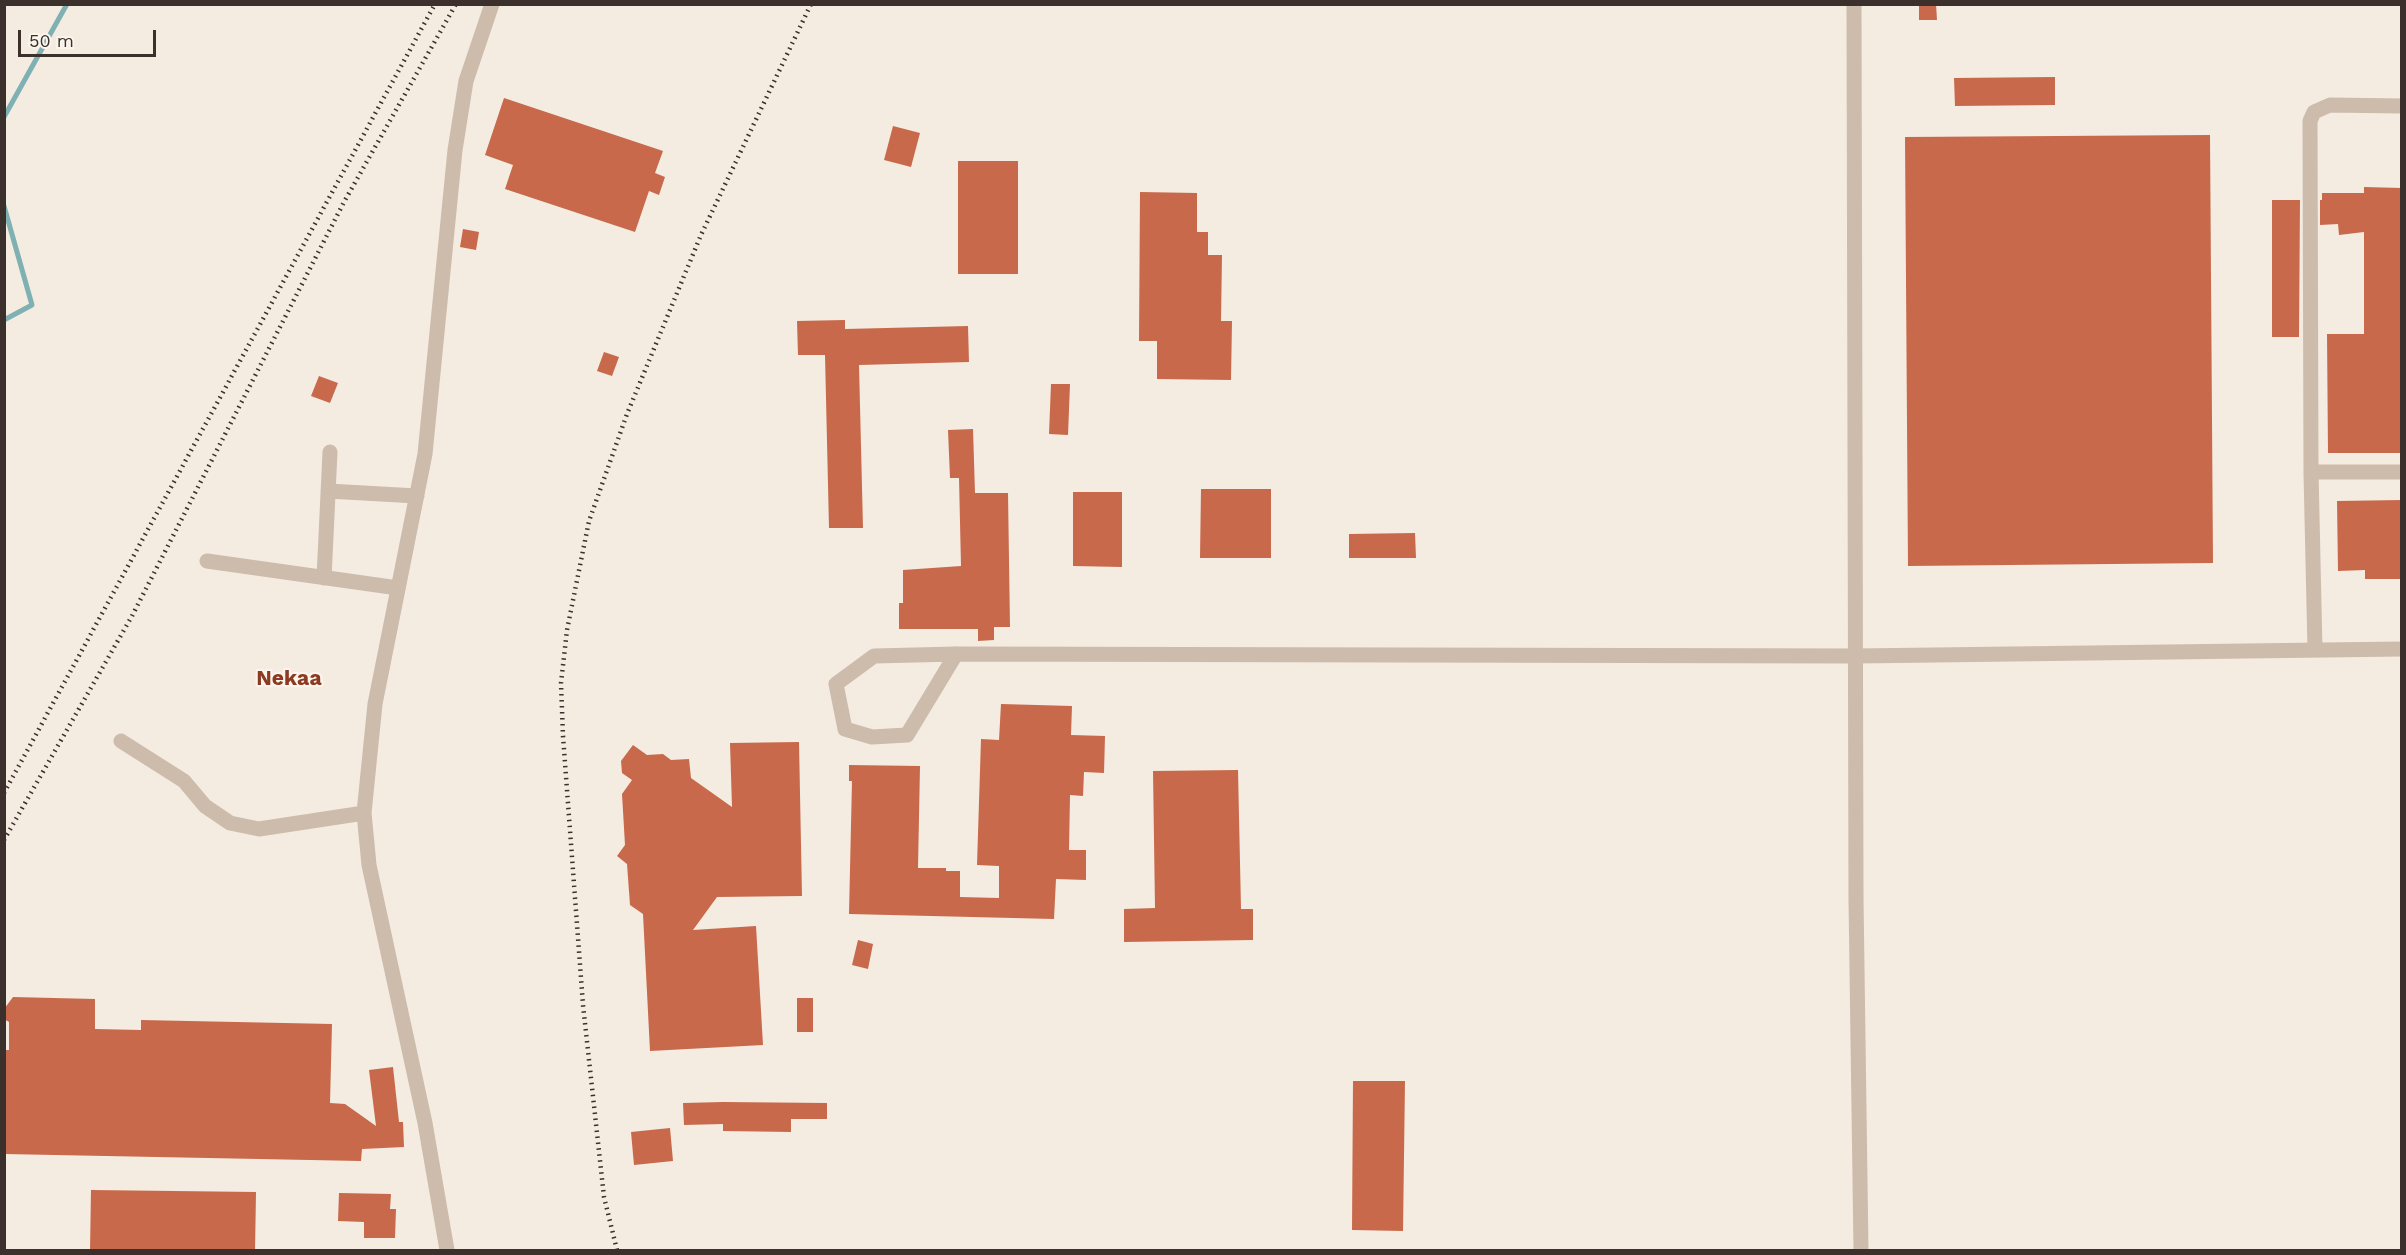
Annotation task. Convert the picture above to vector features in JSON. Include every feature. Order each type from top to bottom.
[{"type":"street","points":[[447,1251],[426,1123],[369,865],[364,813],[375,704],[426,454],[455,150],[466,81],[492,4]]},
{"type":"street","points":[[1854,4],[1861,1251]]},
{"type":"street","points":[[2315,650],[2311,472],[2310,121],[2314,112],[2330,105],[2402,106]]},
{"type":"street","points":[[324,578],[330,452]]},
{"type":"street","points":[[2311,472],[2402,472]]},
{"type":"street","points":[[328,492],[417,496]]},
{"type":"street","points":[[207,561],[398,588]]},
{"type":"street","points":[[956,654],[907,735],[872,737],[844,729],[836,684],[874,657],[956,654],[1856,656],[2402,649]]},
{"type":"street","points":[[121,741],[184,781],[206,806],[230,823],[259,829],[364,813]]},
{"type":"building","points":[[1919,4],[1936,4],[1937,20],[1919,20]]},
{"type":"building","points":[[2055,77],[2055,105],[1955,106],[1954,78]]},
{"type":"building","points":[[504,98],[663,151],[655,173],[665,177],[659,195],[649,191],[635,232],[505,189],[513,165],[485,155]]},
{"type":"building","points":[[893,126],[920,133],[911,167],[884,160]]},
{"type":"building","points":[[2210,135],[2213,563],[1908,566],[1905,137]]},
{"type":"building","points":[[958,161],[1018,161],[1018,274],[958,274]]},
{"type":"building","points":[[2364,187],[2402,188],[2402,453],[2328,453],[2327,334],[2364,334],[2364,232],[2339,235],[2338,224],[2320,225],[2320,200],[2322,200],[2322,193],[2364,193]]},
{"type":"building","points":[[1140,192],[1197,193],[1197,232],[1208,232],[1208,255],[1222,255],[1221,321],[1232,321],[1231,380],[1157,379],[1157,341],[1139,341]]},
{"type":"building","points":[[2272,200],[2300,200],[2299,337],[2272,337]]},
{"type":"building","points":[[463,229],[479,232],[476,250],[460,247]]},
{"type":"building","points":[[845,320],[845,329],[968,326],[969,362],[859,365],[863,528],[829,528],[825,355],[798,355],[797,321]]},
{"type":"building","points":[[604,352],[619,357],[612,376],[597,371]]},
{"type":"building","points":[[319,376],[338,383],[330,403],[311,396]]},
{"type":"building","points":[[1051,384],[1070,384],[1068,435],[1049,434]]},
{"type":"building","points":[[973,429],[975,493],[1008,493],[1010,627],[994,627],[994,640],[978,641],[978,629],[899,629],[899,603],[903,603],[903,570],[961,566],[959,478],[950,478],[948,430]]},
{"type":"building","points":[[1201,489],[1271,489],[1271,558],[1200,558]]},
{"type":"building","points":[[1073,492],[1122,492],[1122,567],[1073,566]]},
{"type":"building","points":[[2402,500],[2402,579],[2365,579],[2365,570],[2338,571],[2337,501]]},
{"type":"building","points":[[1415,533],[1416,558],[1349,558],[1349,534]]},
{"type":"building","points":[[1001,704],[1072,706],[1071,735],[1105,736],[1104,773],[1084,772],[1083,796],[1070,795],[1069,850],[1086,850],[1086,880],[1056,879],[1054,919],[849,914],[852,781],[849,781],[849,765],[920,766],[918,868],[946,868],[946,871],[960,871],[960,897],[999,898],[999,866],[977,865],[981,739],[999,740]]},
{"type":"building","points":[[799,742],[802,896],[717,897],[693,930],[756,926],[763,1045],[650,1051],[643,914],[630,905],[627,864],[617,856],[625,845],[622,794],[632,780],[622,773],[621,761],[633,745],[647,755],[663,754],[671,760],[689,759],[691,778],[732,807],[730,743]]},
{"type":"building","points":[[1238,770],[1241,909],[1253,909],[1253,940],[1124,942],[1124,909],[1155,908],[1153,771]]},
{"type":"building","points":[[858,940],[873,944],[868,969],[852,965]]},
{"type":"building","points":[[13,997],[95,999],[95,1029],[141,1030],[141,1020],[332,1024],[330,1103],[345,1104],[376,1126],[369,1070],[393,1067],[399,1122],[403,1122],[404,1147],[362,1149],[361,1161],[4,1154],[4,1050],[9,1050],[9,1022],[4,1019],[4,1009]]},
{"type":"building","points":[[797,998],[813,998],[813,1032],[797,1032]]},
{"type":"building","points":[[1353,1081],[1405,1081],[1403,1231],[1352,1230]]},
{"type":"building","points":[[683,1103],[827,1103],[827,1119],[791,1119],[791,1132],[723,1131],[723,1124],[684,1125]]},
{"type":"building","points":[[670,1128],[673,1161],[634,1165],[631,1132]]},
{"type":"building","points":[[91,1190],[256,1192],[255,1251],[90,1251]]},
{"type":"building","points":[[339,1193],[391,1194],[390,1209],[396,1209],[395,1238],[364,1238],[364,1222],[338,1221]]},
{"type":"waterway","points":[[4,117],[67,4]]},
{"type":"waterway","points":[[4,206],[32,305],[4,320]]},
{"type":"railway","points":[[4,793],[435,4]]},
{"type":"railway","points":[[4,840],[132,616],[344,202],[456,4]]},
{"type":"railway","points":[[617,1250],[604,1197],[583,1005],[563,736],[561,683],[567,630],[589,521],[627,414],[701,235],[811,4]]},
{"type":"district","name":"Nekaa","points":[[289,679]]}]
